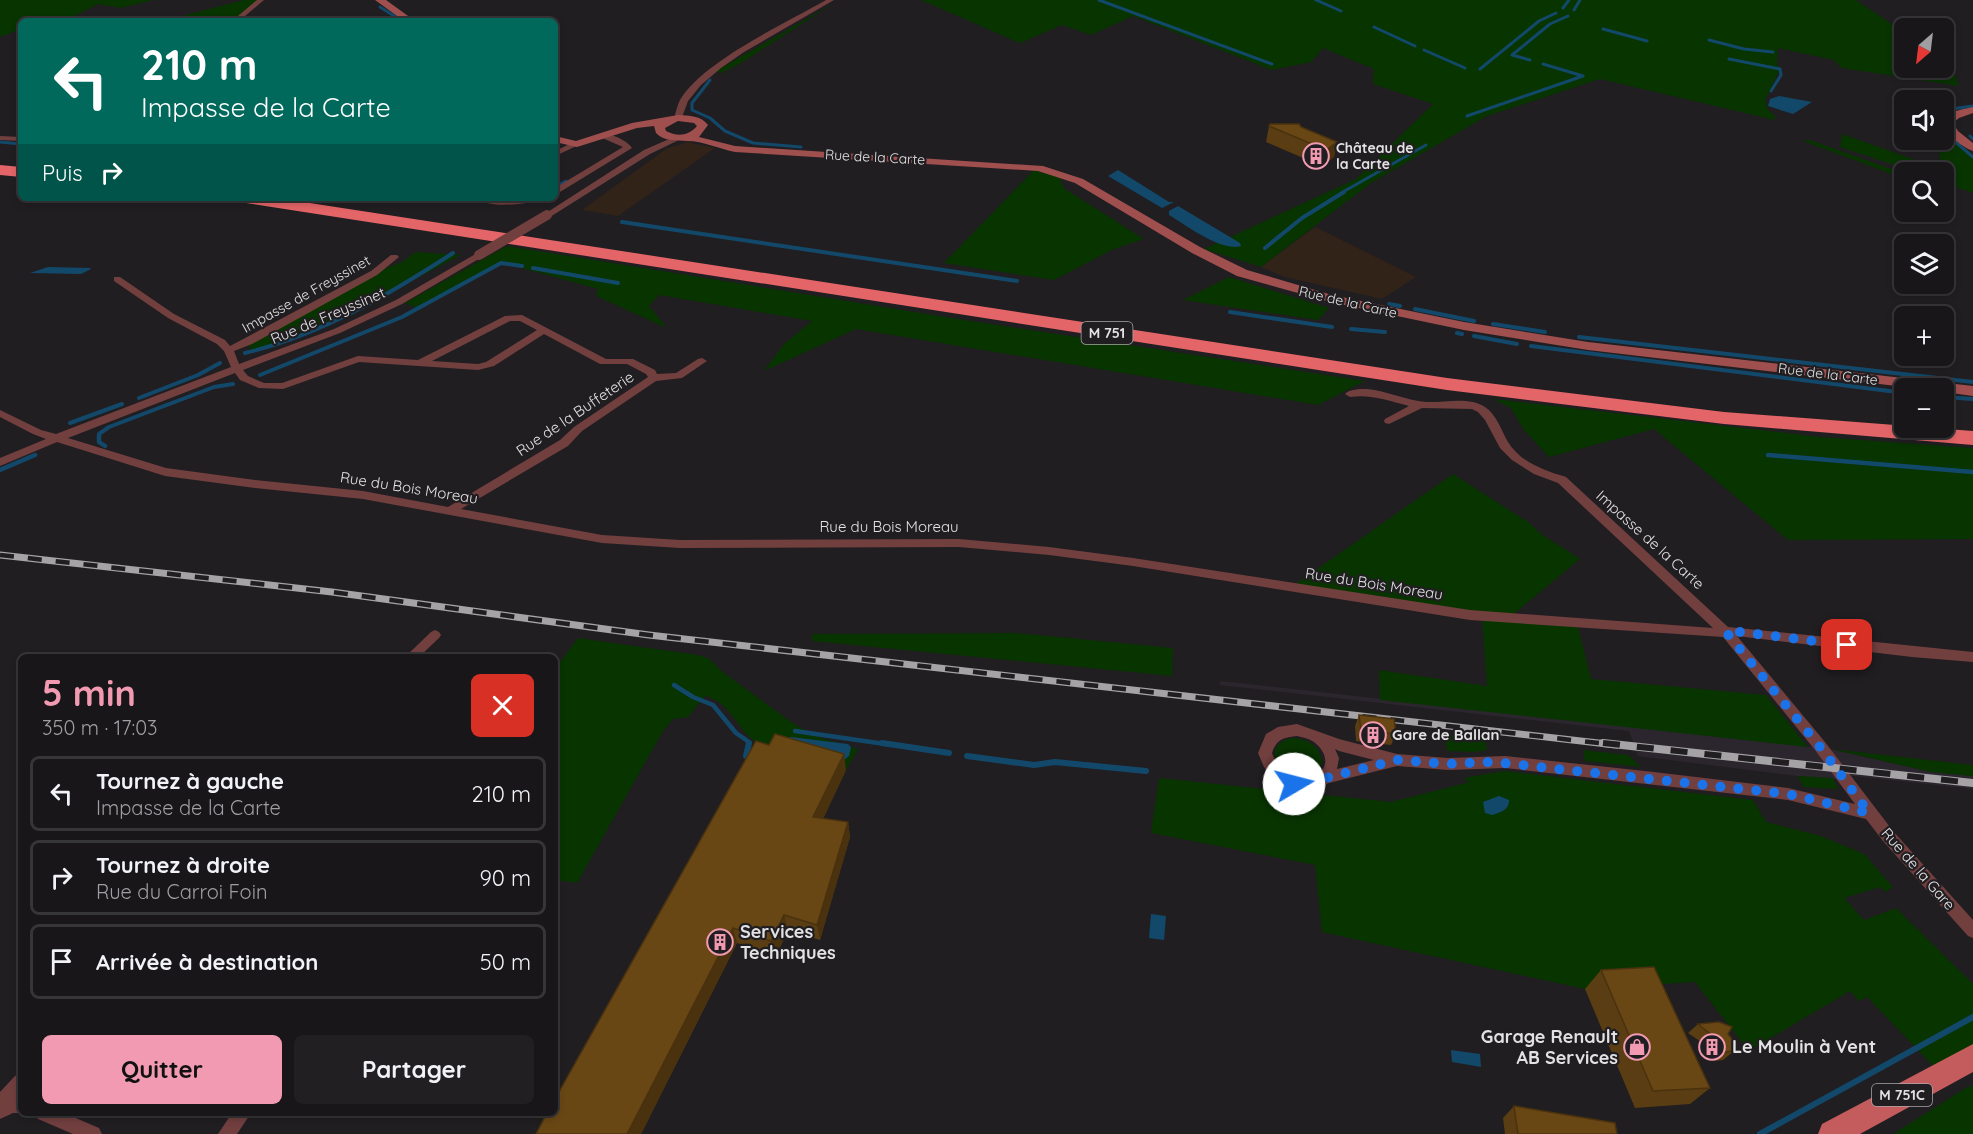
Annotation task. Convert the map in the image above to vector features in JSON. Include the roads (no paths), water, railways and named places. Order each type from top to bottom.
[{"type":"highway","points":[[0,161],[18,163]]},
{"type":"highway","points":[[0,170],[18,172]]},
{"type":"highway","name":"M 751","points":[[265,201],[1414,380],[1724,418],[1973,438]]},
{"type":"highway","name":"M 751","points":[[331,201],[1404,366],[1664,399],[1894,420]]},
{"type":"highway","points":[[1954,425],[1973,426]]},
{"type":"main road","name":"M 751C","points":[[1832,1134],[1973,1057]]},
{"type":"street","points":[[239,18],[261,0]]},
{"type":"street","points":[[380,0],[406,18]]},
{"type":"street","points":[[647,152],[660,132],[662,124],[673,120],[685,97],[707,74],[831,0]]},
{"type":"street","points":[[1970,113],[1950,118],[1948,123],[1954,132],[1973,148]]},
{"type":"street","points":[[558,153],[603,135],[645,123],[673,120]]},
{"type":"street","name":"Rue de la Carte","points":[[673,120],[698,120],[703,126],[747,149]]},
{"type":"street","points":[[647,152],[696,134],[703,126]]},
{"type":"street","points":[[623,130],[660,132]]},
{"type":"street","name":"Rue de la Carte","points":[[660,132],[747,149],[1019,166],[1048,170],[1078,181],[1186,244],[1242,273],[1298,291],[1464,326],[1588,346],[1973,391]]},
{"type":"street","points":[[558,190],[628,148],[603,135]]},
{"type":"street","points":[[0,138],[18,139]]},
{"type":"street","points":[[558,140],[577,144]]},
{"type":"street","name":"Rue de Freyssinet","points":[[0,462],[364,319],[399,302],[548,215],[647,152]]},
{"type":"street","points":[[496,201],[507,203],[520,201]]},
{"type":"street","name":"Impasse de Freyssinet","points":[[229,350],[248,342],[374,273],[394,257]]},
{"type":"street","points":[[117,279],[171,316],[214,337],[229,350],[237,369],[244,378],[273,387],[295,382],[358,359],[484,366],[544,330]]},
{"type":"street","name":"Rue de la Buffeterie","points":[[420,363],[508,318],[522,318],[604,362],[635,363],[651,372],[653,378]]},
{"type":"street","name":"Rue de la Buffeterie","points":[[450,510],[564,443],[578,429],[653,378],[678,376],[702,361]]},
{"type":"street","name":"Impasse de la Carte","points":[[1353,397],[1368,393],[1419,405],[1463,404],[1481,410],[1492,422],[1505,447],[1516,458],[1530,468],[1562,480],[1726,632],[1821,748],[1869,813]]},
{"type":"street","points":[[1389,421],[1419,405]]},
{"type":"street","name":"Rue du Bois Moreau","points":[[0,413],[37,432],[165,472],[363,495],[583,536],[680,544],[959,543],[1049,551],[1470,615],[1718,633],[1732,631],[1973,657]]},
{"type":"street","points":[[414,654],[435,634]]},
{"type":"street","points":[[1397,760],[1326,778],[1317,784],[1294,784],[1273,772],[1267,763],[1265,753],[1266,745],[1278,733],[1298,730],[1397,760],[1448,764],[1505,762],[1654,778],[1788,794],[1869,813]]},
{"type":"street","points":[[1317,737],[1331,753],[1333,762],[1326,778]]},
{"type":"street","name":"Rue de la Gare","points":[[1869,813],[1910,863],[1973,931]]},
{"type":"street","points":[[0,1108],[18,1086]]},
{"type":"street","points":[[0,1108],[18,1106]]},
{"type":"street","points":[[51,1116],[93,1134]]},
{"type":"street","points":[[227,1134],[240,1116]]},
{"type":"water","points":[[1779,96],[1812,102],[1793,114],[1768,106],[1770,99]]},
{"type":"water","points":[[1118,170],[1169,202],[1174,202],[1162,208],[1108,176]]},
{"type":"water","points":[[1178,206],[1240,243],[1241,246],[1233,247],[1214,241],[1169,215],[1169,211]]},
{"type":"water","points":[[48,267],[91,269],[81,274],[30,273]]},
{"type":"water","points":[[791,737],[848,744],[851,747],[849,756],[841,762],[787,740]]},
{"type":"water","points":[[1499,796],[1509,800],[1506,809],[1492,815],[1485,813],[1483,802]]},
{"type":"water","points":[[1151,914],[1166,916],[1164,940],[1149,938]]},
{"type":"water","points":[[1451,1050],[1480,1054],[1481,1067],[1452,1062]]},
{"type":"waterway","points":[[1099,0],[1272,64]]},
{"type":"waterway","points":[[1316,0],[1341,11]]},
{"type":"waterway","points":[[1563,8],[1569,0]]},
{"type":"waterway","points":[[1574,10],[1580,0]]},
{"type":"waterway","points":[[380,7],[397,18]]},
{"type":"waterway","points":[[1480,69],[1539,21],[1556,13]]},
{"type":"waterway","points":[[1530,60],[1512,55],[1550,24],[1568,16]]},
{"type":"waterway","points":[[1374,27],[1415,46]]},
{"type":"waterway","points":[[1603,29],[1647,41]]},
{"type":"waterway","points":[[1709,40],[1744,49],[1773,52]]},
{"type":"waterway","points":[[1424,50],[1465,68]]},
{"type":"waterway","points":[[1729,59],[1780,69],[1781,75],[1771,91]]},
{"type":"waterway","points":[[1467,116],[1583,76],[1543,64]]},
{"type":"waterway","points":[[710,80],[692,103],[692,110],[710,118],[725,131],[753,143],[801,147]]},
{"type":"waterway","points":[[1954,109],[1973,106]]},
{"type":"waterway","points":[[1970,136],[1973,139]]},
{"type":"waterway","points":[[1954,141],[1973,157]]},
{"type":"waterway","points":[[0,142],[18,144]]},
{"type":"waterway","points":[[1341,193],[1426,145]]},
{"type":"waterway","points":[[558,185],[566,181]]},
{"type":"waterway","points":[[1265,248],[1302,218],[1344,192]]},
{"type":"waterway","points":[[622,222],[1017,281]]},
{"type":"waterway","points":[[245,353],[327,325],[404,284],[453,253]]},
{"type":"waterway","points":[[260,375],[402,317],[501,263],[522,266]]},
{"type":"waterway","points":[[533,268],[618,283]]},
{"type":"waterway","points":[[1389,304],[1400,306]]},
{"type":"waterway","points":[[1415,309],[1474,321]]},
{"type":"waterway","points":[[1230,312],[1332,327]]},
{"type":"waterway","points":[[1493,324],[1545,332]]},
{"type":"waterway","points":[[1351,329],[1385,332]]},
{"type":"waterway","points":[[1457,333],[1462,334]]},
{"type":"waterway","points":[[1474,336],[1517,344]]},
{"type":"waterway","points":[[1579,337],[1973,382]]},
{"type":"waterway","points":[[1531,346],[1894,392]]},
{"type":"waterway","points":[[139,398],[198,375],[220,363]]},
{"type":"waterway","points":[[105,446],[99,442],[99,434],[109,427],[214,387],[233,384]]},
{"type":"waterway","points":[[1954,398],[1973,399]]},
{"type":"waterway","points":[[70,423],[122,404]]},
{"type":"waterway","points":[[0,470],[35,455]]},
{"type":"waterway","points":[[1768,455],[1973,472]]},
{"type":"waterway","points":[[674,685],[693,697],[713,705],[736,733],[749,742],[748,745]]},
{"type":"waterway","points":[[795,731],[892,745]]},
{"type":"waterway","points":[[746,756],[749,743]]},
{"type":"waterway","points":[[882,743],[949,753]]},
{"type":"waterway","points":[[967,756],[1034,765],[1055,762],[1146,771]]},
{"type":"waterway","points":[[1760,1134],[1973,1017]]},
{"type":"railway","points":[[0,555],[332,592],[649,635],[1616,745]]},
{"type":"railway","points":[[1603,743],[1973,783]]},
{"type":"place","name":"Château de la Carte","points":[[1316,156]]},
{"type":"place","name":"Gare de Ballan","points":[[1373,735]]},
{"type":"place","name":"Services Techniques","points":[[720,942]]},
{"type":"place","name":"Garage Renault AB Services","points":[[1637,1047]]},
{"type":"place","name":"Le Moulin à Vent","points":[[1712,1047]]}]
